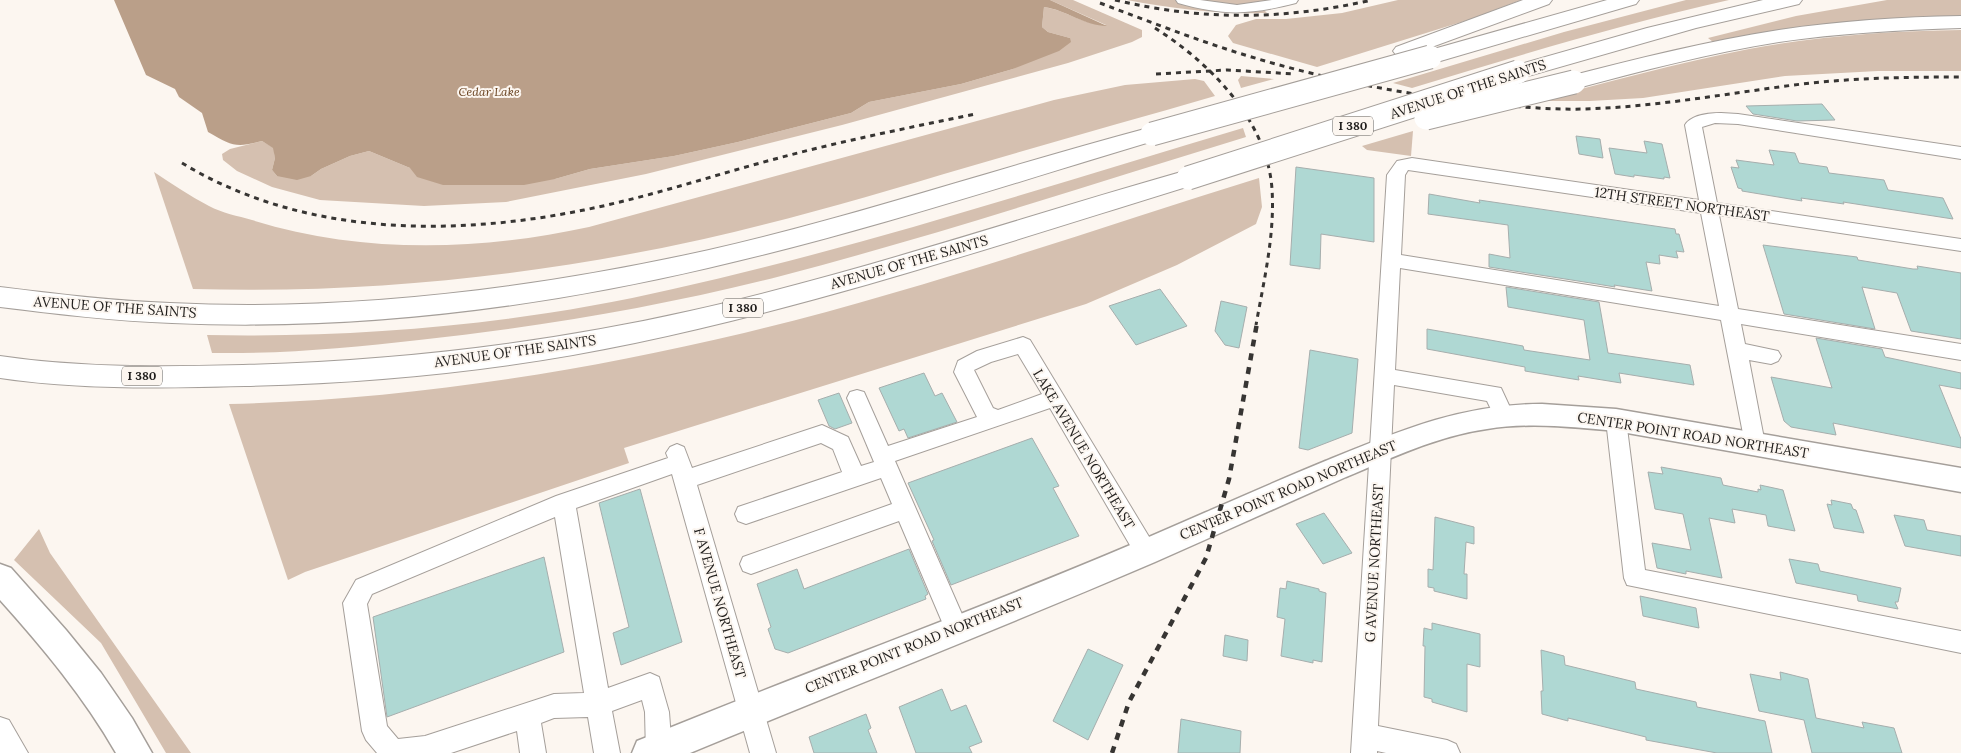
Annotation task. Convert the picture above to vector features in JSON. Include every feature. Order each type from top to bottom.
[{"type":"highway","points":[[1316,90],[1403,51],[1542,0]]},
{"type":"highway","name":"AVENUE OF THE SAINTS","points":[[0,297],[46,304],[173,313],[269,313],[366,309],[481,299],[586,283],[686,264],[833,226],[1630,0]]},
{"type":"highway","name":"AVENUE OF THE SAINTS","points":[[0,367],[66,374],[114,376],[285,375],[471,360],[612,337],[687,322],[845,281],[1188,178],[1518,72],[1684,24],[1792,0]]},
{"type":"highway","points":[[1275,151],[1451,113],[1711,50],[1808,32],[1961,22]]},
{"type":"main road","name":"CENTER POINT ROAD NORTHEAST","points":[[656,752],[750,710],[1146,552],[1219,517],[1380,450],[1419,435],[1461,423],[1504,416],[1569,415],[1616,420],[1961,480]]},
{"type":"main road","points":[[0,578],[82,672],[135,753]]},
{"type":"street","points":[[1183,0],[1236,10],[1262,8],[1291,0]]},
{"type":"street","points":[[1755,444],[1729,316],[1711,208],[1693,125],[1701,120],[1710,118],[1738,119],[1961,153]]},
{"type":"street","name":"12TH STREET NORTHEAST","points":[[1403,165],[1412,164],[1961,245]]},
{"type":"street","name":"G AVENUE NORTHEAST","points":[[1365,744],[1396,175],[1403,165]]},
{"type":"street","points":[[1392,260],[1961,352]]},
{"type":"street","name":"LAKE AVENUE NORTHEAST","points":[[998,418],[986,414],[964,372],[964,367],[967,363],[983,357],[1023,345],[1146,552]]},
{"type":"street","points":[[1736,350],[1771,356]]},
{"type":"street","points":[[1385,376],[1494,394],[1504,416]]},
{"type":"street","points":[[857,398],[956,628]]},
{"type":"street","points":[[746,514],[855,477],[884,462],[1054,398]]},
{"type":"street","points":[[1616,420],[1635,578],[1961,642]]},
{"type":"street","points":[[656,752],[657,712],[650,685],[598,704],[554,706],[426,751],[397,752],[389,748],[374,731],[355,603],[358,595],[364,586],[564,503],[680,465],[822,434],[841,443],[855,477]]},
{"type":"street","name":"F AVENUE NORTHEAST","points":[[680,465],[764,753]]},
{"type":"street","points":[[564,503],[607,753]]},
{"type":"street","points":[[751,564],[905,509]]},
{"type":"street","points":[[527,715],[532,753]]},
{"type":"street","points":[[0,730],[15,753]]},
{"type":"street","points":[[1365,744],[1447,753]]},
{"type":"shaded area","points":[[1050,0],[1073,0],[1142,30],[1142,37],[1068,63],[842,125],[646,174],[506,202],[424,206],[320,200],[272,187],[237,171],[223,160],[222,154],[230,149],[262,141],[274,148],[275,158],[272,170],[277,176],[311,176],[321,169],[350,156],[369,151],[410,168],[555,179],[590,169],[674,156],[738,142],[851,113],[869,102],[961,84],[1013,69],[1070,38],[1048,32],[1042,27],[1044,7],[1090,23],[1106,25]]},
{"type":"shaded area","points":[[1127,0],[1270,0],[1258,4],[1267,13],[1231,13],[1162,6]]},
{"type":"shaded area","points":[[1398,0],[1521,0],[1471,19],[1317,67],[1233,43],[1228,36],[1236,25],[1256,19],[1286,19],[1342,13]]},
{"type":"shaded area","points":[[1686,0],[1729,0],[1609,30],[1412,88],[1393,83],[1564,32]]},
{"type":"shaded area","points":[[1887,0],[1961,0],[1961,16],[1836,26],[1713,42],[1708,38],[1796,16]]},
{"type":"shaded area","points":[[1961,30],[1961,71],[1878,71],[1785,76],[1643,98],[1590,101],[1534,101],[1695,60],[1775,44],[1855,35]]},
{"type":"shaded area","points":[[1241,76],[1274,79],[1241,88],[1238,80]]},
{"type":"shaded area","points":[[1195,79],[1204,81],[1215,96],[803,214],[704,239],[641,252],[578,263],[450,280],[322,288],[193,289],[154,172],[214,208],[293,231],[335,239],[377,243],[420,245],[505,241],[589,227],[1054,100],[1125,85]]},
{"type":"shaded area","points":[[1243,128],[1246,137],[957,226],[781,276],[647,306],[465,335],[316,350],[212,353],[207,335],[324,334],[383,331],[500,320],[616,301],[817,254]]},
{"type":"shaded area","points":[[1413,131],[1411,156],[1367,150],[1362,146]]},
{"type":"shaded area","points":[[1259,178],[1262,207],[1256,224],[1177,265],[1086,304],[624,448],[629,463],[305,572],[288,580],[229,404],[359,397],[488,382],[617,360],[744,333],[874,299]]},
{"type":"shaded area","points":[[39,529],[50,553],[191,753],[166,753],[101,643],[14,560]]},
{"type":"water","name":"Cedar Lake","points":[[114,0],[1050,0],[1107,26],[1091,23],[1044,7],[1042,27],[1048,32],[1070,38],[1071,42],[1059,51],[1013,69],[961,84],[869,102],[851,113],[738,142],[674,156],[590,169],[524,185],[443,185],[417,177],[410,168],[369,151],[350,156],[321,169],[311,176],[297,180],[277,176],[272,170],[275,158],[273,148],[262,141],[240,145],[229,143],[216,137],[208,132],[202,113],[179,97],[175,89],[146,75]]},
{"type":"building","points":[[1822,104],[1835,120],[1797,121],[1753,114],[1746,106]]},
{"type":"building","points":[[1576,136],[1600,139],[1603,158],[1579,154]]},
{"type":"building","points":[[1644,141],[1662,144],[1670,178],[1634,175],[1634,177],[1615,174],[1609,148],[1647,153]]},
{"type":"building","points":[[1769,150],[1795,153],[1799,163],[1827,167],[1829,173],[1884,180],[1888,190],[1943,198],[1953,219],[1843,202],[1844,204],[1801,198],[1802,201],[1742,191],[1742,189],[1738,188],[1731,167],[1739,168],[1736,160],[1774,165]]},
{"type":"building","points":[[1296,167],[1374,178],[1374,242],[1321,234],[1320,269],[1290,265]]},
{"type":"building","points":[[1429,194],[1480,203],[1479,200],[1675,229],[1676,234],[1679,234],[1684,252],[1676,251],[1678,258],[1659,255],[1660,264],[1646,262],[1652,291],[1489,267],[1489,254],[1510,258],[1508,225],[1428,214]]},
{"type":"building","points":[[1763,245],[1857,257],[1858,260],[1913,269],[1918,269],[1917,266],[1961,273],[1961,339],[1911,331],[1897,293],[1862,287],[1875,329],[1784,314]]},
{"type":"building","points":[[1506,287],[1599,302],[1608,353],[1690,365],[1694,385],[1619,373],[1621,383],[1578,376],[1579,380],[1525,371],[1525,367],[1427,349],[1427,329],[1523,346],[1524,350],[1590,360],[1584,320],[1508,307]]},
{"type":"building","points":[[1160,289],[1187,326],[1136,345],[1109,306]]},
{"type":"building","points":[[1221,301],[1247,307],[1239,348],[1225,345],[1215,331]]},
{"type":"building","points":[[1816,338],[1882,349],[1885,357],[1961,373],[1961,389],[1939,385],[1961,439],[1961,448],[1833,423],[1836,435],[1791,427],[1784,421],[1771,377],[1832,388]]},
{"type":"building","points":[[1310,350],[1358,359],[1352,433],[1308,450],[1299,448]]},
{"type":"building","points":[[924,373],[935,396],[942,393],[957,422],[908,438],[904,429],[899,431],[879,388]]},
{"type":"building","points":[[839,393],[852,423],[835,429],[829,426],[818,400]]},
{"type":"building","points":[[1032,438],[1059,486],[1053,488],[1079,536],[951,585],[932,541],[934,540],[908,483]]},
{"type":"building","points":[[1661,467],[1721,478],[1723,485],[1758,492],[1758,489],[1761,490],[1760,485],[1783,490],[1795,531],[1768,526],[1766,515],[1732,509],[1735,523],[1709,518],[1722,578],[1686,571],[1686,574],[1657,568],[1652,543],[1691,550],[1683,514],[1655,509],[1648,472],[1663,474]]},
{"type":"building","points":[[640,489],[682,642],[621,665],[613,633],[629,627],[599,503]]},
{"type":"building","points":[[1831,500],[1851,504],[1853,509],[1856,510],[1864,533],[1834,528],[1827,504],[1832,505]]},
{"type":"building","points":[[1324,513],[1352,553],[1323,564],[1296,524]]},
{"type":"building","points":[[1894,515],[1924,520],[1927,530],[1961,536],[1961,556],[1905,546]]},
{"type":"building","points":[[1435,517],[1474,527],[1474,544],[1466,542],[1464,574],[1467,574],[1467,599],[1434,591],[1434,588],[1428,587],[1428,569],[1433,570]]},
{"type":"building","points":[[909,549],[928,594],[925,596],[926,599],[788,653],[775,649],[768,629],[771,627],[757,584],[797,569],[804,589]]},
{"type":"building","points":[[544,557],[564,652],[387,717],[373,617]]},
{"type":"building","points":[[1789,559],[1818,564],[1820,571],[1901,588],[1898,602],[1895,602],[1898,609],[1858,601],[1857,595],[1796,583]]},
{"type":"building","points":[[1287,581],[1319,589],[1319,591],[1326,593],[1322,662],[1313,660],[1313,663],[1281,656],[1285,619],[1277,617],[1280,588],[1286,589]]},
{"type":"building","points":[[1640,596],[1696,608],[1699,628],[1643,616]]},
{"type":"building","points":[[1432,623],[1480,634],[1480,667],[1467,664],[1467,712],[1432,702],[1432,699],[1424,697],[1424,628],[1432,630]]},
{"type":"building","points":[[1225,635],[1248,640],[1247,661],[1223,656]]},
{"type":"building","points":[[1088,649],[1123,665],[1088,740],[1053,721]]},
{"type":"building","points":[[1541,650],[1564,656],[1565,665],[1635,682],[1636,689],[1696,702],[1697,707],[1765,721],[1772,753],[1717,753],[1646,740],[1646,737],[1568,718],[1568,721],[1542,714]]},
{"type":"building","points":[[1780,672],[1808,679],[1816,718],[1864,728],[1862,722],[1894,728],[1902,753],[1812,753],[1804,720],[1759,711],[1750,674],[1781,680]]},
{"type":"building","points":[[942,689],[951,711],[966,705],[982,742],[969,747],[972,753],[916,753],[899,707]]},
{"type":"building","points":[[866,714],[871,728],[868,730],[877,753],[814,753],[809,737]]},
{"type":"building","points":[[1181,719],[1241,731],[1240,753],[1178,753]]},
{"type":"railway","points":[[1115,0],[1180,12],[1212,15],[1275,14],[1339,7],[1372,0]]},
{"type":"railway","points":[[1100,3],[1208,43],[1301,71],[1358,84],[1416,94],[1515,106],[1570,109],[1610,108],[1835,81],[1961,77]]},
{"type":"railway","points":[[1155,28],[1176,42],[1210,71]]},
{"type":"railway","points":[[1210,71],[1227,70],[1295,74]]},
{"type":"railway","points":[[1156,74],[1210,71]]},
{"type":"railway","points":[[1210,71],[1232,96],[1247,117],[1259,140],[1268,164],[1272,189],[1272,223],[1256,325]]},
{"type":"railway","points":[[182,163],[228,187],[277,205],[327,217],[378,224],[430,226],[482,224],[533,219],[608,205],[800,152],[975,114]]},
{"type":"railway","points":[[1112,753],[1129,702],[1206,558],[1229,479],[1257,323]]}]
